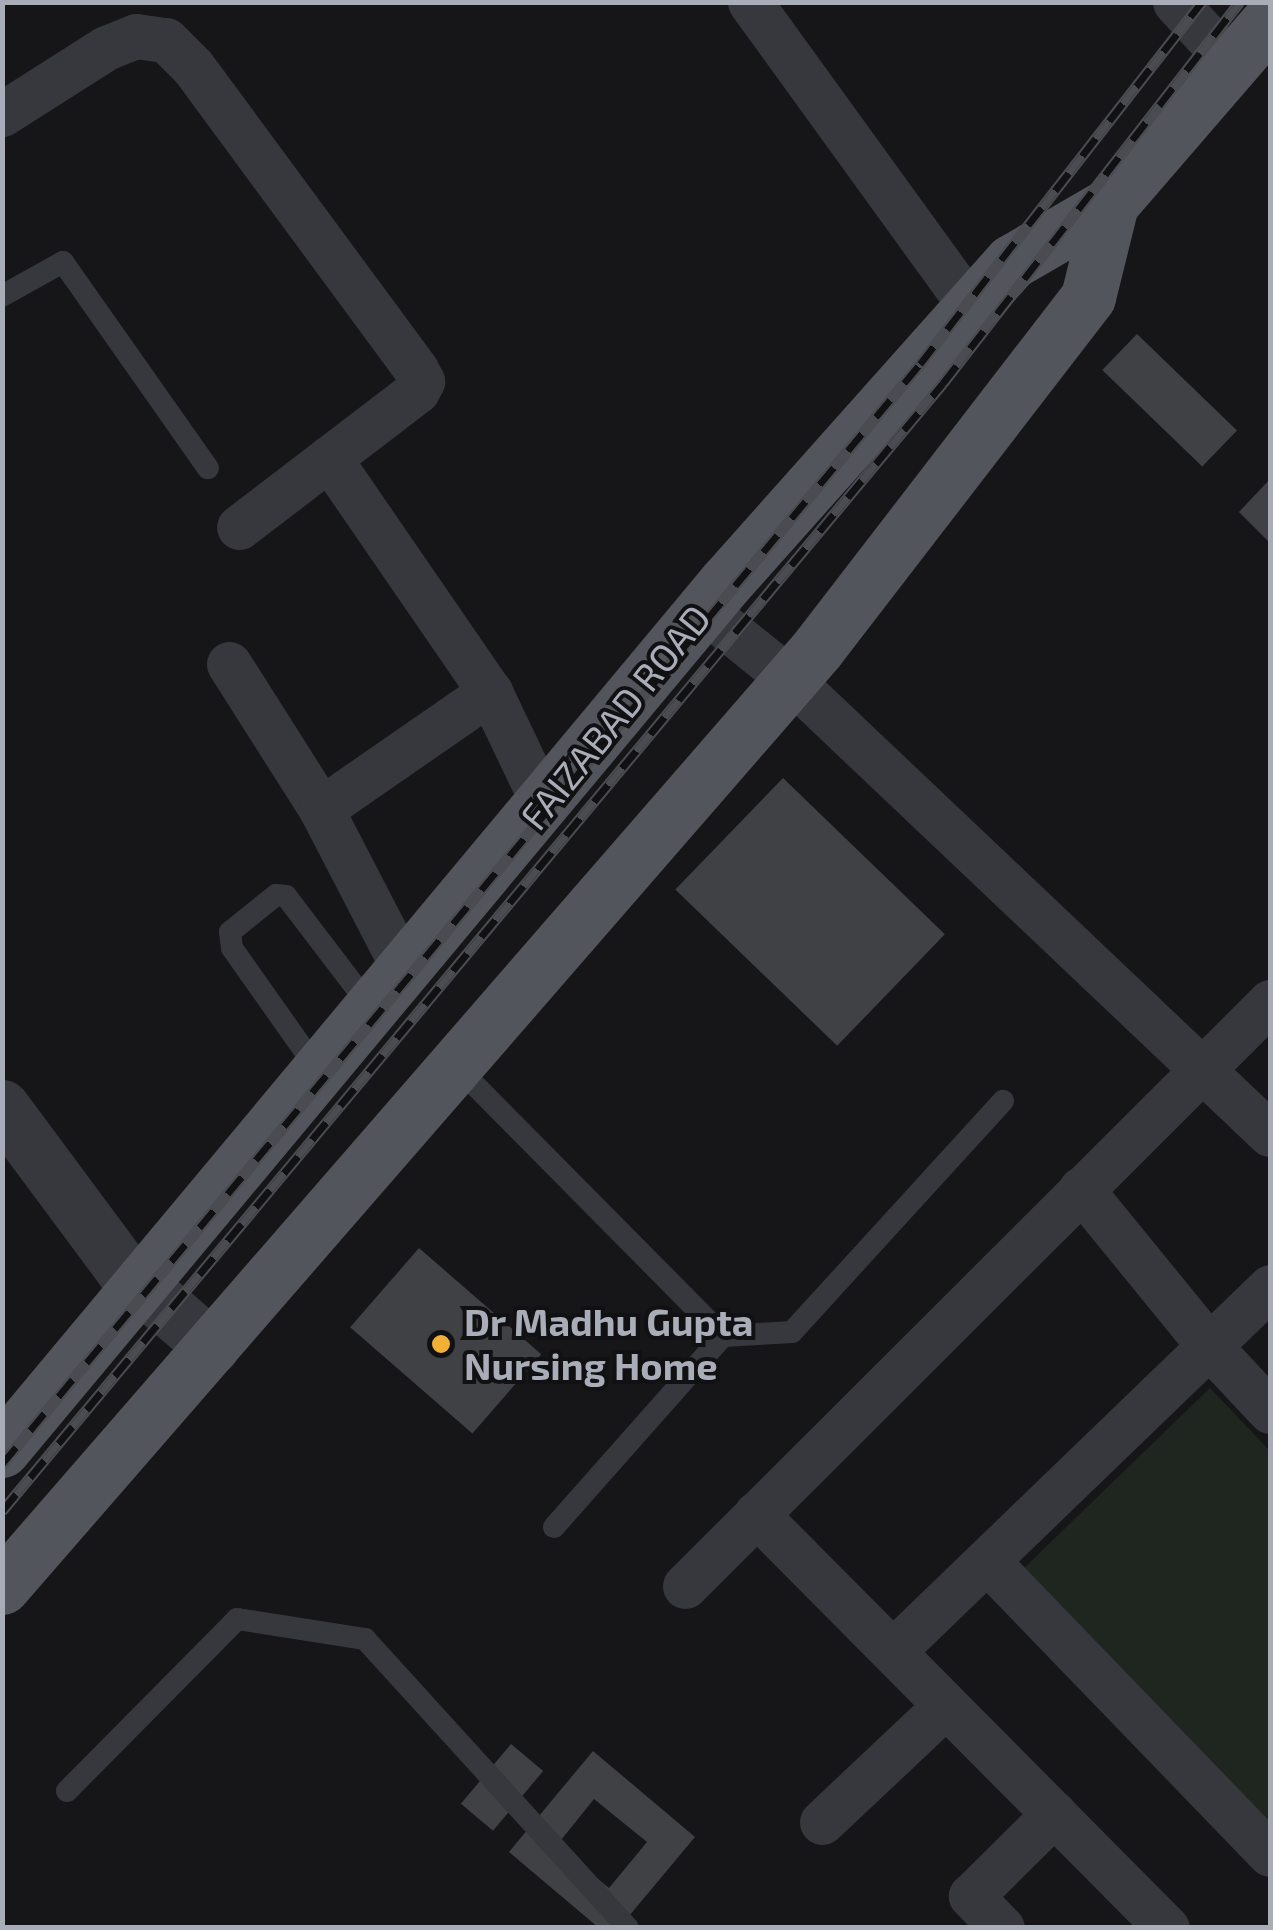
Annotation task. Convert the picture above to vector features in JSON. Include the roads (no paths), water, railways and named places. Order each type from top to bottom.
[{"type":"main road","name":"FAIZABAD ROAD","points":[[2,1450],[704,609],[1011,262],[1111,204],[1258,29]]},
{"type":"main road","points":[[2,1588],[791,680],[1088,297],[1111,204]]},
{"type":"street","points":[[750,2],[971,307]]},
{"type":"street","points":[[1175,2],[1258,29]]},
{"type":"street","points":[[2,114],[106,48],[136,36],[166,40],[193,67],[422,380],[417,391],[239,526]]},
{"type":"street","points":[[329,458],[490,692],[544,805]]},
{"type":"street","points":[[704,609],[791,680],[1205,1068],[1270,1134]]},
{"type":"street","points":[[229,664],[320,808],[389,990]]},
{"type":"street","points":[[320,808],[490,692]]},
{"type":"street","points":[[685,1586],[1270,1002]]},
{"type":"street","points":[[2,1107],[124,1272],[212,1347]]},
{"type":"street","points":[[1080,1189],[1208,1346],[1270,1411]]},
{"type":"street","points":[[893,1651],[1270,1287]]},
{"type":"street","points":[[756,1514],[1167,1928]]},
{"type":"street","points":[[987,1560],[1270,1854]]},
{"type":"street","points":[[822,1822],[946,1705]]},
{"type":"street","points":[[1002,1928],[972,1896],[1054,1814]]},
{"type":"lane","points":[[2,296],[64,262],[208,468]]},
{"type":"lane","points":[[320,1073],[232,948],[230,932],[276,895],[286,896],[389,990]]},
{"type":"lane","points":[[457,1067],[723,1336]]},
{"type":"lane","points":[[554,1527],[723,1336],[792,1332],[1002,1101]]},
{"type":"lane","points":[[66,1791],[236,1619],[365,1640],[628,1928]]},
{"type":"railway","points":[[2,1464],[920,364],[1202,2]]},
{"type":"railway","points":[[2,1511],[943,383],[1240,2]]},
{"type":"place","name":"Dr Madhu Gupta Nursing Home","points":[[441,1344]]}]
